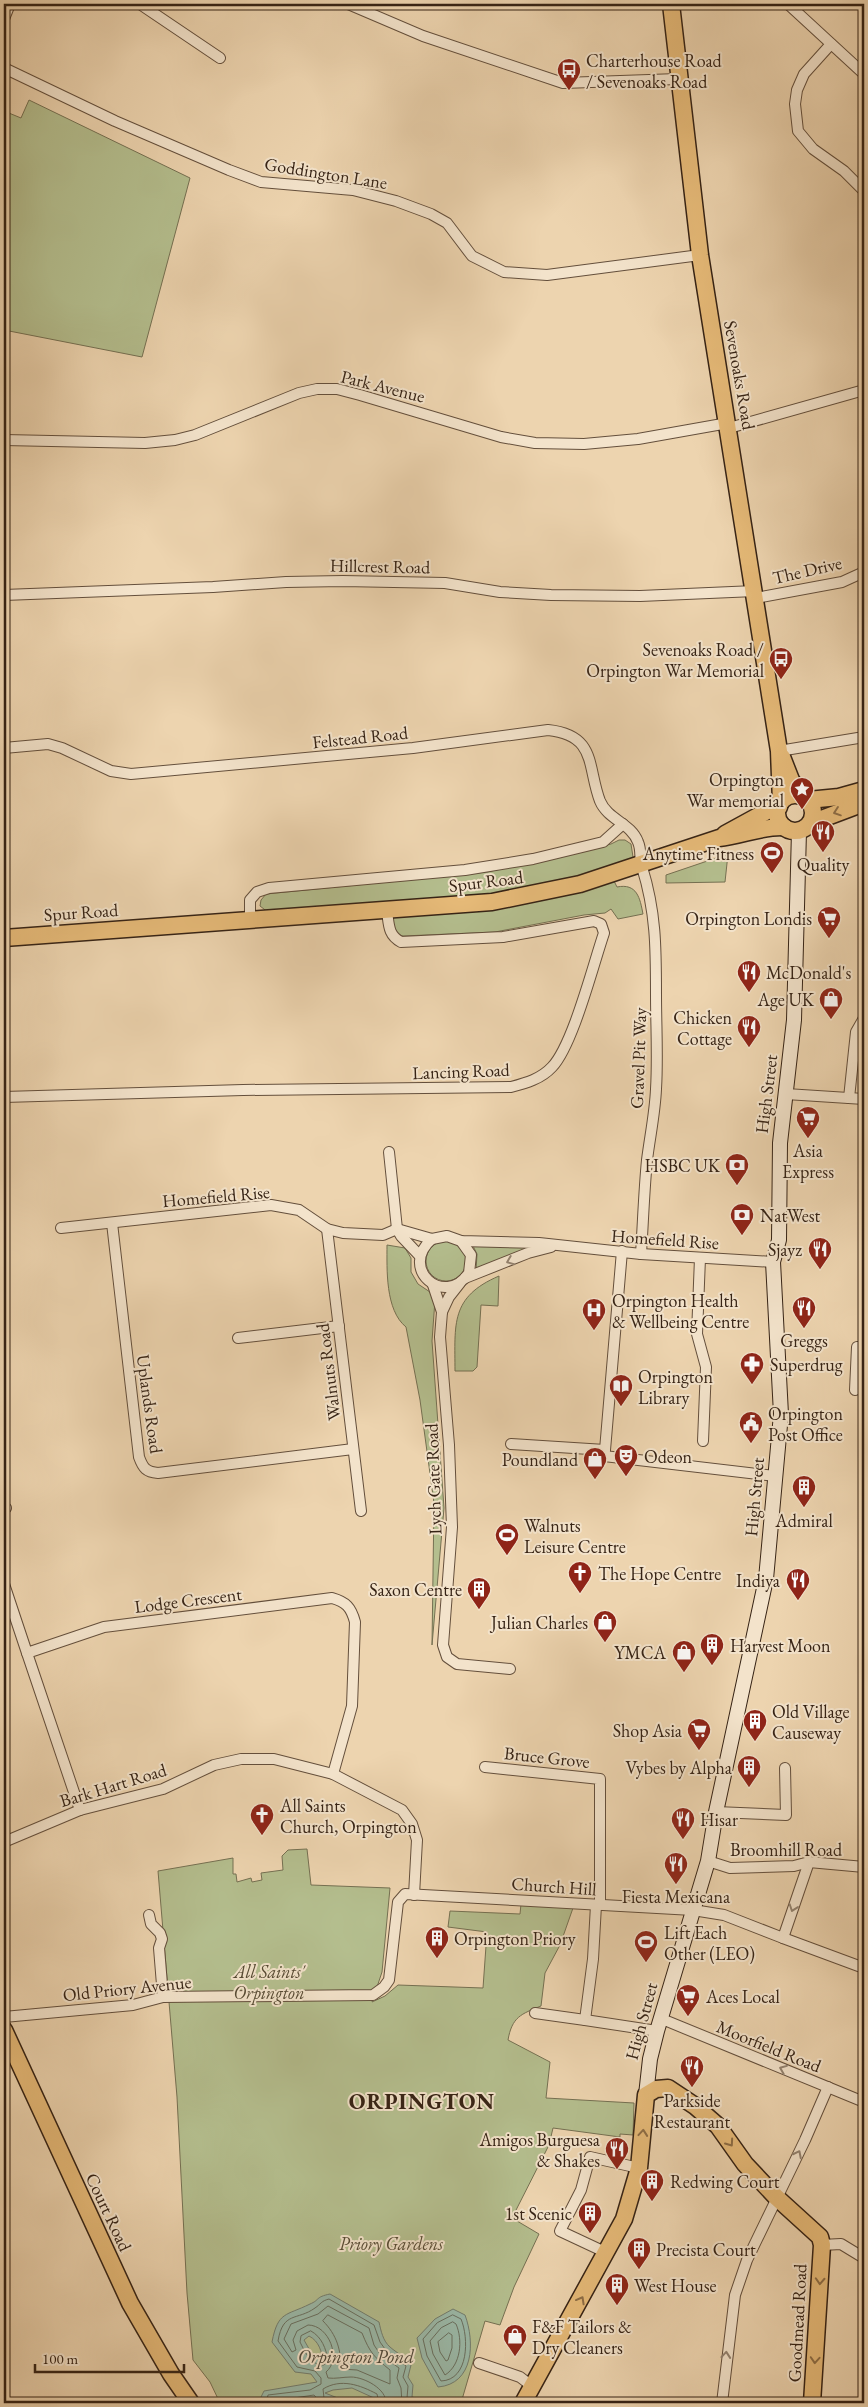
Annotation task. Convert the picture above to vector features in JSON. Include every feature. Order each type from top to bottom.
[{"type":"main road","name":"Sevenoaks Road","points":[[671,4],[678,78],[700,255],[779,751],[780,804]]},
{"type":"main road","name":"Sevenoaks Road","points":[[779,751],[791,780],[805,798]]},
{"type":"main road","points":[[805,798],[813,811],[798,827],[778,818],[780,804],[791,796],[805,798],[839,796],[864,790]]},
{"type":"main road","name":"Spur Road","points":[[4,938],[387,911],[501,901],[580,884],[719,838],[741,836],[765,827],[798,827],[864,803]]},
{"type":"main road","name":"Spur Road","points":[[719,838],[780,804]]},
{"type":"main road","name":"Court Road","points":[[4,2030],[130,2303],[170,2374],[191,2403]]},
{"type":"main road","points":[[646,2095],[656,2089],[668,2088],[695,2106],[718,2126],[745,2164],[776,2198],[815,2232],[822,2244]]},
{"type":"main road","name":"High Street","points":[[523,2403],[624,2219],[639,2168],[646,2095]]},
{"type":"main road","name":"Goodmead Road","points":[[812,2403],[822,2244]]},
{"type":"street","points":[[4,19],[10,4]]},
{"type":"street","points":[[140,4],[220,58]]},
{"type":"street","points":[[348,4],[422,36],[563,83],[678,78]]},
{"type":"street","points":[[788,4],[864,74]]},
{"type":"street","points":[[831,44],[804,74],[797,90],[798,131],[813,149],[844,172],[864,191]]},
{"type":"street","name":"Goddington Lane","points":[[4,68],[115,121],[229,170],[262,182],[353,190],[396,201],[431,214],[447,222],[472,256],[504,272],[547,275],[700,255]]},
{"type":"street","name":"Park Avenue","points":[[4,440],[145,443],[175,440],[195,435],[298,393],[317,389],[337,389],[360,394],[501,437],[535,443],[584,444],[638,439],[728,426],[864,390]]},
{"type":"street","name":"The Drive","points":[[755,594],[842,582],[864,572]]},
{"type":"street","name":"Hillcrest Road","points":[[4,595],[334,581],[445,583],[500,592],[551,595],[755,594]]},
{"type":"street","name":"Felstead Road","points":[[4,748],[48,744],[62,748],[111,771],[131,774],[386,751],[548,730],[562,732],[585,747],[590,758],[600,801],[609,814],[623,824],[638,840],[642,853],[641,864]]},
{"type":"street","points":[[779,751],[864,738]]},
{"type":"street","name":"Spur Road","points":[[250,920],[250,900],[257,892],[269,888],[465,870],[533,859],[603,842],[623,824]]},
{"type":"street","name":"High Street","points":[[646,2095],[650,2059],[659,2025],[708,1861],[716,1812],[766,1579],[781,1397],[773,1262],[779,1240],[780,1143],[794,1020],[798,827]]},
{"type":"street","name":"Gravel Pit Way","points":[[641,864],[650,893],[655,924],[656,1066],[641,1254]]},
{"type":"street","name":"Lancing Road","points":[[4,1097],[243,1090],[511,1087],[532,1082],[552,1067],[565,1047],[604,933],[601,924],[594,921],[502,936],[401,942],[393,938],[389,930],[387,911]]},
{"type":"street","points":[[849,1098],[856,1032],[864,1018]]},
{"type":"street","points":[[786,1094],[864,1099]]},
{"type":"street","points":[[389,1152],[397,1229],[420,1256]]},
{"type":"street","name":"Homefield Rise","points":[[61,1228],[271,1205],[298,1210],[327,1229],[343,1233],[383,1235],[397,1229],[432,1239],[447,1236],[461,1241],[539,1243],[641,1254],[773,1262]]},
{"type":"street","name":"Uplands Road","points":[[112,1223],[139,1457],[143,1467],[149,1472],[158,1473],[353,1448]]},
{"type":"street","name":"Walnuts Road","points":[[327,1229],[361,1511]]},
{"type":"street","points":[[432,1239],[424,1247],[420,1256],[423,1274],[434,1285],[449,1287],[463,1280],[471,1269],[472,1260],[469,1250],[461,1241]]},
{"type":"street","name":"Homefield Rise","points":[[463,1280],[528,1253],[555,1246]]},
{"type":"street","points":[[622,1251],[604,1456],[775,1476]]},
{"type":"street","points":[[700,1258],[697,1328],[698,1340],[706,1368],[703,1441]]},
{"type":"street","name":"Lych Gate Road","points":[[442,1312],[449,1298],[463,1280]]},
{"type":"street","name":"Lych Gate Road","points":[[434,1285],[442,1312],[440,1337],[450,1445],[452,1527],[443,1645],[447,1657],[457,1664],[510,1669]]},
{"type":"street","points":[[238,1338],[339,1326]]},
{"type":"street","points":[[854,1390],[857,1348],[864,1348]]},
{"type":"street","points":[[511,1444],[604,1450]]},
{"type":"street","points":[[4,1584],[80,1810]]},
{"type":"street","name":"Lodge Crescent","points":[[27,1653],[104,1626],[332,1598],[345,1602],[352,1610],[355,1622],[352,1706],[333,1774]]},
{"type":"street","name":"Bark Hart Road","points":[[4,1842],[80,1810],[163,1789],[214,1765],[241,1759],[274,1760],[333,1774],[402,1810],[412,1824],[417,1840],[414,1895]]},
{"type":"street","name":"Bruce Grove","points":[[485,1767],[600,1779],[598,1905]]},
{"type":"street","points":[[716,1812],[786,1815],[785,1768]]},
{"type":"street","name":"Broomhill Road","points":[[708,1861],[730,1868],[794,1866],[809,1862],[864,1867]]},
{"type":"street","points":[[783,1938],[809,1862]]},
{"type":"street","name":"Old Priory Avenue","points":[[4,2017],[132,2005],[163,1998],[373,1995],[384,1987],[389,1980],[398,1902],[405,1894],[414,1895]]},
{"type":"street","name":"Church Hill","points":[[414,1895],[692,1910],[724,1915],[864,1968]]},
{"type":"street","points":[[585,2020],[598,1905]]},
{"type":"street","points":[[149,1915],[151,1924],[160,1932],[162,1939],[159,1948],[163,1998]]},
{"type":"street","name":"Moorfield Road","points":[[535,2013],[585,2020],[659,2025],[864,2102]]},
{"type":"street","points":[[650,2059],[658,2076],[668,2088]]},
{"type":"street","points":[[722,2403],[734,2295],[747,2260],[828,2088]]},
{"type":"street","points":[[607,2253],[560,2231],[581,2190],[590,2157],[639,2168]]},
{"type":"street","points":[[822,2244],[841,2244],[864,2258]]},
{"type":"street","points":[[479,2362],[520,2378],[533,2387]]},
{"type":"green space","points":[[29,100],[190,178],[142,357],[4,330],[4,111],[21,118]]},
{"type":"green space","points":[[619,840],[625,840],[631,844],[633,857],[630,863],[541,887],[492,895],[269,913],[260,906],[261,900],[266,894],[487,872],[611,844]]},
{"type":"green space","points":[[728,854],[725,882],[666,883],[666,875]]},
{"type":"green space","points":[[614,881],[617,887],[629,887],[636,893],[639,897],[643,914],[618,919],[611,909],[605,913],[584,915],[495,932],[403,936],[396,934],[392,923],[393,917],[490,908]]},
{"type":"green space","points":[[450,1241],[457,1244],[463,1250],[466,1261],[465,1269],[457,1278],[450,1281],[442,1281],[435,1278],[427,1269],[426,1257],[429,1250],[438,1242]]},
{"type":"green space","points":[[472,1244],[532,1248],[476,1271],[477,1254]]},
{"type":"green space","points":[[387,1245],[405,1248],[411,1258],[411,1272],[418,1284],[430,1292],[435,1300],[432,1341],[444,1508],[432,1645],[434,1503],[420,1400],[406,1327],[399,1320],[391,1300],[387,1266]]},
{"type":"green space","points":[[499,1276],[498,1306],[481,1305],[477,1367],[473,1371],[455,1371],[456,1326],[464,1303],[471,1293]]},
{"type":"green space","name":"Priory Gardens","points":[[307,1849],[311,1885],[390,1888],[382,1972],[372,2002],[385,1996],[398,1985],[483,1988],[487,1932],[448,1927],[450,1911],[520,1914],[521,1904],[573,1908],[560,1945],[545,1973],[541,2006],[518,2017],[512,2026],[508,2040],[550,2062],[546,2098],[634,2103],[633,2135],[620,2134],[620,2137],[553,2128],[549,2145],[512,2218],[539,2234],[514,2287],[500,2325],[485,2321],[461,2403],[220,2403],[210,2382],[193,2360],[187,2293],[177,2097],[158,1871],[233,1858],[233,1874],[236,1874],[237,1882],[251,1878],[252,1882],[262,1880],[261,1873],[283,1870],[282,1856],[288,1850]]},
{"type":"water","name":"Orpington Pond","points":[[330,2294],[379,2322],[388,2345],[411,2365],[408,2377],[413,2385],[412,2397],[432,2402],[465,2401],[469,2403],[262,2403],[260,2399],[264,2391],[317,2382],[311,2374],[295,2372],[272,2342],[277,2325],[284,2316],[313,2303]],"holes":[[[309,2336],[319,2347],[323,2362],[312,2354],[304,2340]],[[352,2388],[374,2398],[376,2402],[348,2402],[325,2393]]]},
{"type":"water","points":[[453,2309],[465,2315],[470,2337],[469,2360],[459,2378],[450,2384],[438,2387],[422,2358],[417,2338],[435,2319]]},
{"type":"place","name":"Charterhouse Road / Sevenoaks Road","points":[[569,91]]},
{"type":"place","name":"Sevenoaks Road / Orpington War Memorial","points":[[781,680]]},
{"type":"place","name":"Orpington War memorial","points":[[802,810]]},
{"type":"place","name":"Quality","points":[[823,853]]},
{"type":"place","name":"Anytime Fitness","points":[[772,874]]},
{"type":"place","name":"Orpington Londis","points":[[829,939]]},
{"type":"place","name":"McDonald's","points":[[749,993]]},
{"type":"place","name":"Age UK","points":[[831,1020]]},
{"type":"place","name":"Chicken Cottage","points":[[749,1048]]},
{"type":"place","name":"Asia Express","points":[[808,1139]]},
{"type":"place","name":"HSBC UK","points":[[737,1186]]},
{"type":"place","name":"NatWest","points":[[742,1236]]},
{"type":"place","name":"Sjayz","points":[[820,1270]]},
{"type":"place","name":"Greggs","points":[[804,1329]]},
{"type":"place","name":"Orpington Health & Wellbeing Centre","points":[[594,1331]]},
{"type":"place","name":"Superdrug","points":[[752,1385]]},
{"type":"place","name":"Orpington Library","points":[[621,1407]]},
{"type":"place","name":"Orpington Post Office","points":[[751,1444]]},
{"type":"place","name":"Odeon","points":[[626,1477]]},
{"type":"place","name":"Poundland","points":[[595,1480]]},
{"type":"place","name":"Admiral","points":[[804,1508]]},
{"type":"place","name":"Walnuts Leisure Centre","points":[[507,1556]]},
{"type":"place","name":"The Hope Centre","points":[[580,1594]]},
{"type":"place","name":"Indiya","points":[[798,1601]]},
{"type":"place","name":"Saxon Centre","points":[[479,1610]]},
{"type":"place","name":"Julian Charles","points":[[605,1643]]},
{"type":"place","name":"Harvest Moon","points":[[712,1666]]},
{"type":"place","name":"YMCA","points":[[684,1673]]},
{"type":"place","name":"Old Village Causeway","points":[[755,1742]]},
{"type":"place","name":"Shop Asia","points":[[699,1751]]},
{"type":"place","name":"Vybes by Alpha","points":[[749,1788]]},
{"type":"place","name":"All Saints Church, Orpington","points":[[262,1836]]},
{"type":"place","name":"Hisar","points":[[683,1840]]},
{"type":"place","name":"Fiesta Mexicana","points":[[676,1885]]},
{"type":"place","name":"Orpington Priory","points":[[437,1959]]},
{"type":"place","name":"Lift Each Other (LEO)","points":[[646,1963]]},
{"type":"place","name":"Aces Local","points":[[688,2017]]},
{"type":"place","name":"Parkside Restaurant","points":[[692,2088]]},
{"type":"place","name":"Amigos Burguesa & Shakes","points":[[617,2170]]},
{"type":"place","name":"Redwing Court","points":[[652,2202]]},
{"type":"place","name":"1st Scenic","points":[[590,2234]]},
{"type":"place","name":"Precista Court","points":[[639,2270]]},
{"type":"place","name":"West House","points":[[617,2306]]},
{"type":"place","name":"F&F Tailors & Dry Cleaners","points":[[515,2357]]},
{"type":"district","name":"ORPINGTON","points":[[422,2101]]},
{"type":"park label","name":"All Saints' Orpington","points":[[269,1981]]}]
